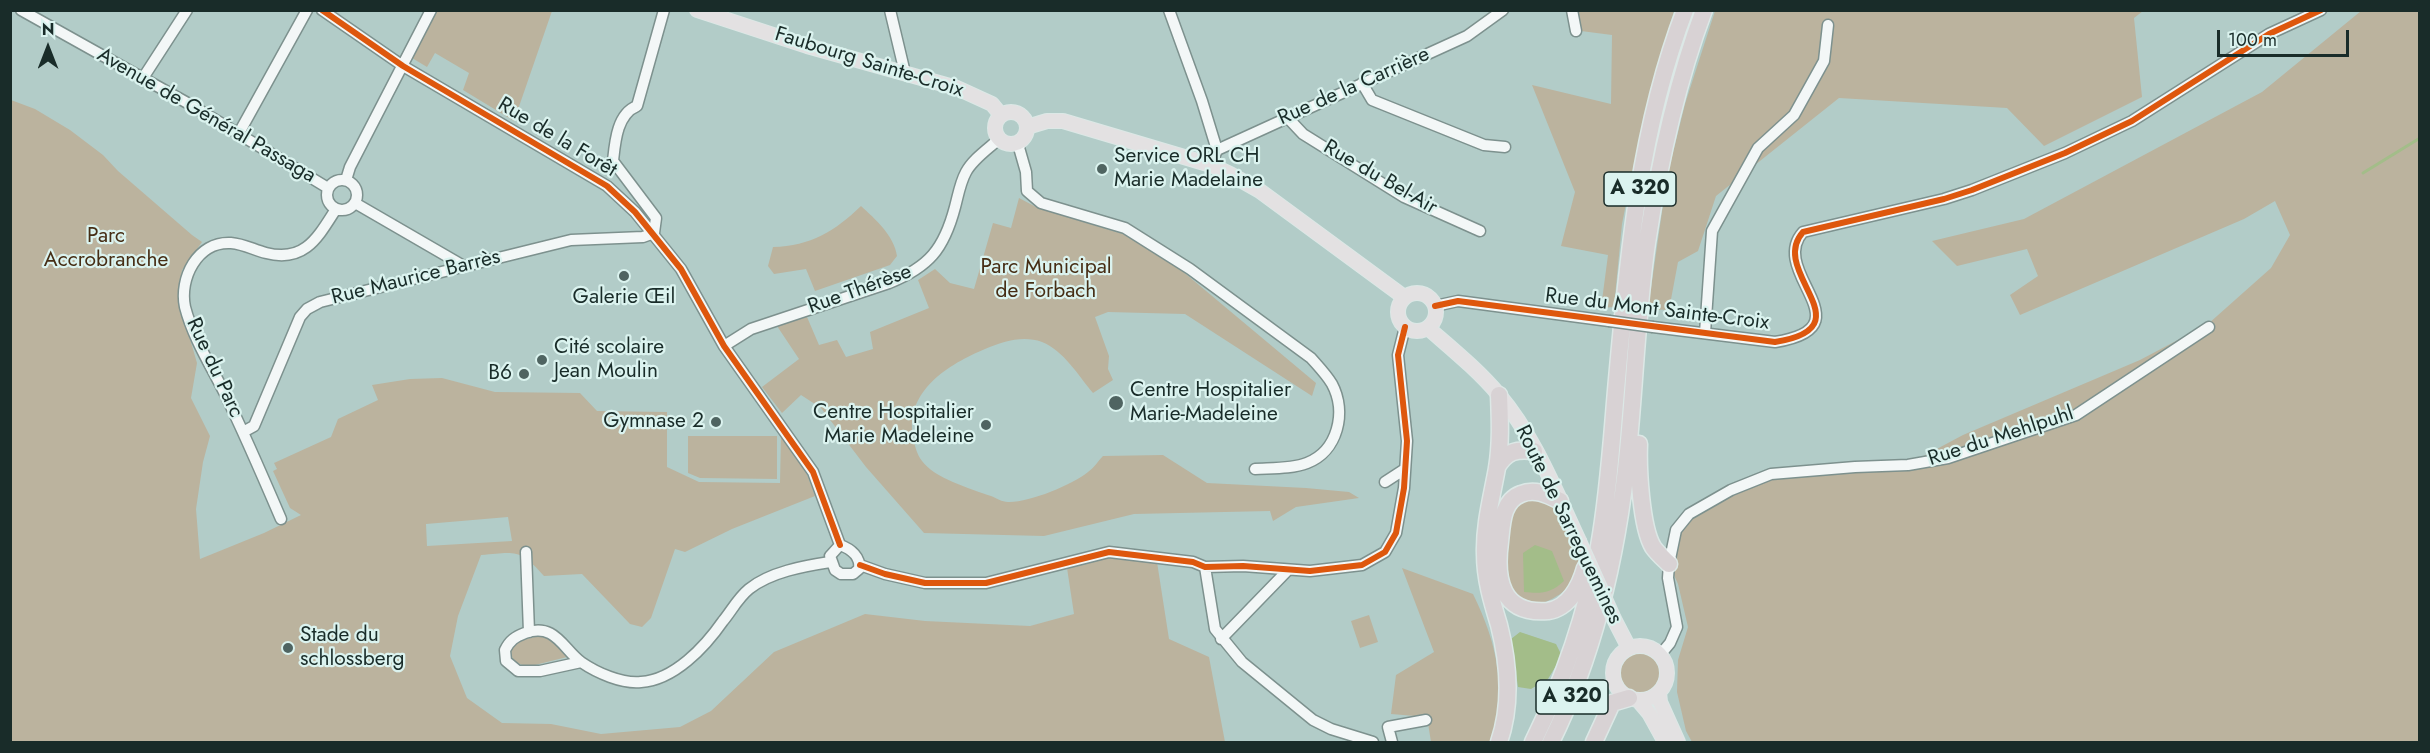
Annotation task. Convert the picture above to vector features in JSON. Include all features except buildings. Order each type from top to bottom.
[{"type":"highway","name":"A 320","points":[[1533,742],[1553,702],[1573,650],[1599,545],[1611,450],[1631,243],[1642,177],[1663,80],[1685,10]]},
{"type":"highway","name":"A 320","points":[[1551,742],[1568,708],[1590,650],[1608,579],[1626,464],[1647,245],[1664,150],[1680,86],[1704,10]]},
{"type":"highway","points":[[1636,366],[1640,391],[1638,476],[1652,546],[1669,564]]},
{"type":"highway","points":[[1498,395],[1500,432],[1497,467],[1485,537],[1485,556],[1488,590],[1499,627],[1509,676],[1508,697],[1499,742]]},
{"type":"highway","points":[[1497,467],[1504,456],[1512,452],[1534,451]]},
{"type":"highway","points":[[1560,501],[1532,491],[1520,494],[1510,501],[1503,513],[1498,562],[1501,586],[1508,599],[1521,608],[1537,612],[1554,610],[1566,603],[1581,583],[1589,554],[1599,545]]},
{"type":"highway","points":[[1594,742],[1612,703],[1633,699]]},
{"type":"main road","name":"Faubourg Sainte-Croix","points":[[697,10],[807,46],[957,88],[993,104],[1001,115]]},
{"type":"main road","points":[[1010,112],[1018,113],[1025,119],[1028,127],[1024,138],[1018,144],[1009,145],[999,139],[995,126],[1001,115],[1010,112]]},
{"type":"main road","points":[[1028,127],[1047,121],[1063,121],[1211,165],[1260,191],[1404,297]]},
{"type":"main road","points":[[1413,293],[1422,293],[1430,298],[1435,306],[1435,318],[1428,328],[1420,331],[1405,327],[1398,318],[1398,306],[1404,297],[1413,293]]},
{"type":"main road","name":"Route de Sarreguemines","points":[[1428,328],[1498,395],[1513,414],[1560,501],[1629,648]]},
{"type":"main road","points":[[1633,699],[1649,698],[1664,686],[1667,669],[1660,655],[1645,647],[1629,648],[1622,653],[1613,669],[1616,686],[1649,713],[1665,742]]},
{"type":"main road","points":[[1659,692],[1660,702],[1678,742]]},
{"type":"street","name":"Avenue de Général Passaga","points":[[21,10],[239,133],[328,188]]},
{"type":"street","points":[[142,78],[187,10]]},
{"type":"street","points":[[239,133],[307,10]]},
{"type":"street","name":"Rue de la Forêt","points":[[322,10],[403,66],[607,186],[635,212],[654,233],[686,277],[724,346],[813,472],[840,545]]},
{"type":"street","points":[[346,180],[350,166],[431,10]]},
{"type":"street","points":[[654,233],[656,218],[613,161],[616,139],[624,114],[637,106],[664,10]]},
{"type":"street","points":[[890,10],[905,73]]},
{"type":"street","points":[[1169,10],[1217,150],[1211,165]]},
{"type":"street","name":"Rue de la Carrière","points":[[1217,150],[1467,36],[1503,10]]},
{"type":"street","points":[[1572,10],[1576,31]]},
{"type":"street","name":"Rue du Mont Sainte-Croix","points":[[1435,306],[1458,301],[1775,342],[1792,339],[1808,332],[1815,323],[1817,313],[1816,305],[1795,259],[1796,240],[1803,232],[1944,199],[2065,153],[2132,121],[2269,34],[2321,10]]},
{"type":"street","points":[[1705,333],[1712,231],[1758,148],[1794,115],[1824,61],[1828,25]]},
{"type":"street","points":[[1362,83],[1372,100],[1484,145],[1505,147]]},
{"type":"street","name":"Rue du Bel-Air","points":[[1287,117],[1303,134],[1404,197],[1480,231]]},
{"type":"street","name":"Rue Thérèse","points":[[724,346],[751,329],[889,283],[923,265],[940,247],[951,223],[968,169],[999,139]]},
{"type":"street","points":[[1018,144],[1026,172],[1027,191],[1041,203],[1125,228],[1190,269],[1311,358],[1324,373],[1333,386],[1339,412],[1339,425],[1330,447],[1317,458],[1304,464],[1255,469]]},
{"type":"street","points":[[346,180],[356,187],[357,198],[355,203],[346,210],[336,209],[327,200],[328,188],[336,181],[346,180]]},
{"type":"street","points":[[355,203],[462,265]]},
{"type":"street","name":"Rue du Parc","points":[[281,519],[243,432],[195,334],[185,307],[185,278],[200,255],[211,248],[228,243],[274,254],[302,250],[316,240],[336,209]]},
{"type":"street","name":"Rue Maurice Barrès","points":[[243,432],[254,426],[300,317],[320,302],[462,265],[571,240],[643,237],[654,233]]},
{"type":"street","points":[[860,565],[854,574],[846,575],[835,570],[830,562],[830,556],[840,545],[854,553],[860,565],[925,583],[986,583],[1109,552],[1193,562],[1205,567],[1243,566],[1310,571],[1362,565],[1385,552],[1396,533],[1406,469],[1407,441],[1398,355],[1405,327]]},
{"type":"street","name":"Rue du Mehlpuhl","points":[[1660,655],[1671,643],[1677,627],[1671,599],[1669,564],[1676,530],[1689,514],[1731,490],[1772,474],[1908,465],[1948,458],[2076,415],[2209,327]]},
{"type":"street","points":[[1404,488],[1385,482],[1406,469]]},
{"type":"street","points":[[526,552],[529,632]]},
{"type":"street","points":[[581,662],[540,670],[518,671],[506,661],[505,650],[513,638],[529,632],[541,631],[561,640],[581,662],[610,678],[625,682],[657,679],[687,659],[709,640],[738,599],[749,589],[777,574],[830,562]]},
{"type":"street","points":[[1205,567],[1215,629],[1242,662],[1312,720],[1331,729],[1373,742]]},
{"type":"street","points":[[1221,639],[1288,570]]},
{"type":"street","points":[[1392,742],[1388,727],[1426,720]]},
{"type":"green space","points":[[436,11],[552,11],[514,121],[463,90],[469,73],[435,53],[427,67],[412,58]]},
{"type":"green space","points":[[1578,11],[1674,11],[1652,84],[1631,178],[1622,224],[1614,307],[1601,308],[1608,255],[1561,246],[1575,192],[1532,85],[1611,104],[1612,35],[1581,31]]},
{"type":"green space","points":[[1715,11],[2143,11],[2134,18],[2142,97],[2044,146],[2007,108],[1839,98],[1716,196],[1698,251],[1678,262],[1669,310],[1648,309],[1667,177],[1685,104]]},
{"type":"green space","points":[[2361,11],[2419,11],[2419,742],[1692,742],[1686,731],[1677,692],[1678,660],[1688,627],[1678,584],[1669,564],[1676,530],[1689,514],[1763,480],[1918,459],[1963,435],[2140,360],[2208,324],[2271,268],[2290,235],[2275,201],[2244,219],[2020,315],[2010,295],[2038,276],[2027,249],[1957,266],[1932,241],[2024,219],[2262,92]]},
{"type":"green space","name":"Parc Accrobranche","points":[[11,100],[35,109],[70,130],[103,155],[118,171],[202,242],[182,270],[179,301],[197,363],[191,398],[210,436],[203,462],[196,509],[200,559],[301,515],[290,508],[273,471],[277,469],[274,463],[331,437],[338,419],[378,400],[372,385],[410,379],[442,378],[495,392],[580,393],[597,411],[667,412],[667,467],[699,482],[780,483],[781,434],[805,469],[815,496],[732,529],[685,552],[675,549],[651,618],[642,627],[630,624],[582,574],[544,576],[529,560],[516,554],[481,555],[458,616],[450,656],[467,698],[502,723],[551,724],[601,734],[680,727],[711,711],[774,652],[865,614],[925,621],[1030,626],[1074,614],[1067,568],[1109,556],[1157,562],[1169,639],[1209,657],[1225,742],[11,742]],"holes":[[[508,517],[512,541],[427,546],[426,524]]]},
{"type":"green space","name":"Parc Municipal de Forbach","points":[[1019,198],[1038,208],[1123,234],[1181,270],[1316,383],[1312,396],[1185,314],[1108,312],[1095,317],[1109,356],[1108,369],[1113,380],[1093,393],[1057,351],[1042,342],[1027,339],[1006,342],[971,355],[932,381],[916,406],[912,420],[916,449],[920,459],[928,467],[954,482],[1008,502],[1027,500],[1061,487],[1088,472],[1103,456],[1163,455],[1207,483],[1349,492],[1359,498],[1296,507],[1273,521],[1270,511],[1134,514],[1044,536],[924,533],[866,467],[821,408],[801,395],[782,413],[762,387],[799,359],[777,326],[807,317],[819,345],[837,340],[846,357],[873,349],[870,332],[929,308],[918,280],[935,269],[950,283],[974,289],[993,223],[1011,228]]},
{"type":"green space","points":[[861,206],[883,228],[892,241],[897,256],[890,265],[815,291],[806,269],[774,274],[768,266],[773,247],[799,244],[822,235],[842,223]]},
{"type":"green space","points":[[688,436],[777,436],[777,479],[700,478],[688,473]]},
{"type":"green space","points":[[1529,498],[1553,503],[1580,554],[1575,582],[1554,598],[1537,604],[1529,604],[1515,593],[1508,573],[1512,516],[1518,504]]},
{"type":"green space","points":[[1402,568],[1473,594],[1494,649],[1497,666],[1498,703],[1491,742],[1431,742],[1427,717],[1391,714],[1396,675],[1434,652]]},
{"type":"green space","points":[[1369,615],[1378,642],[1360,648],[1351,621]]},
{"type":"green space","points":[[538,636],[551,639],[567,653],[567,657],[527,667],[513,661],[511,651],[516,642]]},
{"type":"green space","points":[[1640,652],[1655,659],[1662,674],[1655,689],[1640,696],[1625,689],[1618,674],[1625,659]]},
{"type":"shaded area","points":[[1535,545],[1552,551],[1564,581],[1546,592],[1524,592],[1523,553]]},
{"type":"shaded area","points":[[1520,632],[1556,644],[1562,656],[1548,679],[1531,689],[1518,687],[1511,639]]},
{"type":"waterway","points":[[2363,173],[2420,138]]},
{"type":"cycle path","points":[[322,10],[403,66],[607,186],[635,212],[681,269],[724,346],[813,472],[840,545]]},
{"type":"cycle path","points":[[1435,306],[1458,301],[1775,342],[1802,335],[1814,324],[1816,311],[1797,264],[1795,248],[1803,232],[1944,199],[2065,153],[2132,121],[2269,34],[2321,10]]},
{"type":"cycle path","points":[[860,565],[885,574],[925,583],[986,583],[1109,552],[1193,562],[1205,567],[1243,566],[1310,571],[1362,565],[1385,552],[1396,533],[1404,488],[1407,441],[1398,355],[1405,327]]},
{"type":"place","name":"Service ORL CH Marie Madelaine","points":[[1102,169]]},
{"type":"place","name":"Galerie Œil","points":[[624,276]]},
{"type":"place","name":"Cité scolaire Jean Moulin","points":[[542,360]]},
{"type":"place","name":"B6","points":[[524,374]]},
{"type":"place","name":"Centre Hospitalier Marie-Madeleine","points":[[1116,403]]},
{"type":"place","name":"Gymnase 2","points":[[716,422]]},
{"type":"place","name":"Centre Hospitalier Marie Madeleine","points":[[986,425]]},
{"type":"place","name":"Stade du schlossberg","points":[[288,648]]}]
